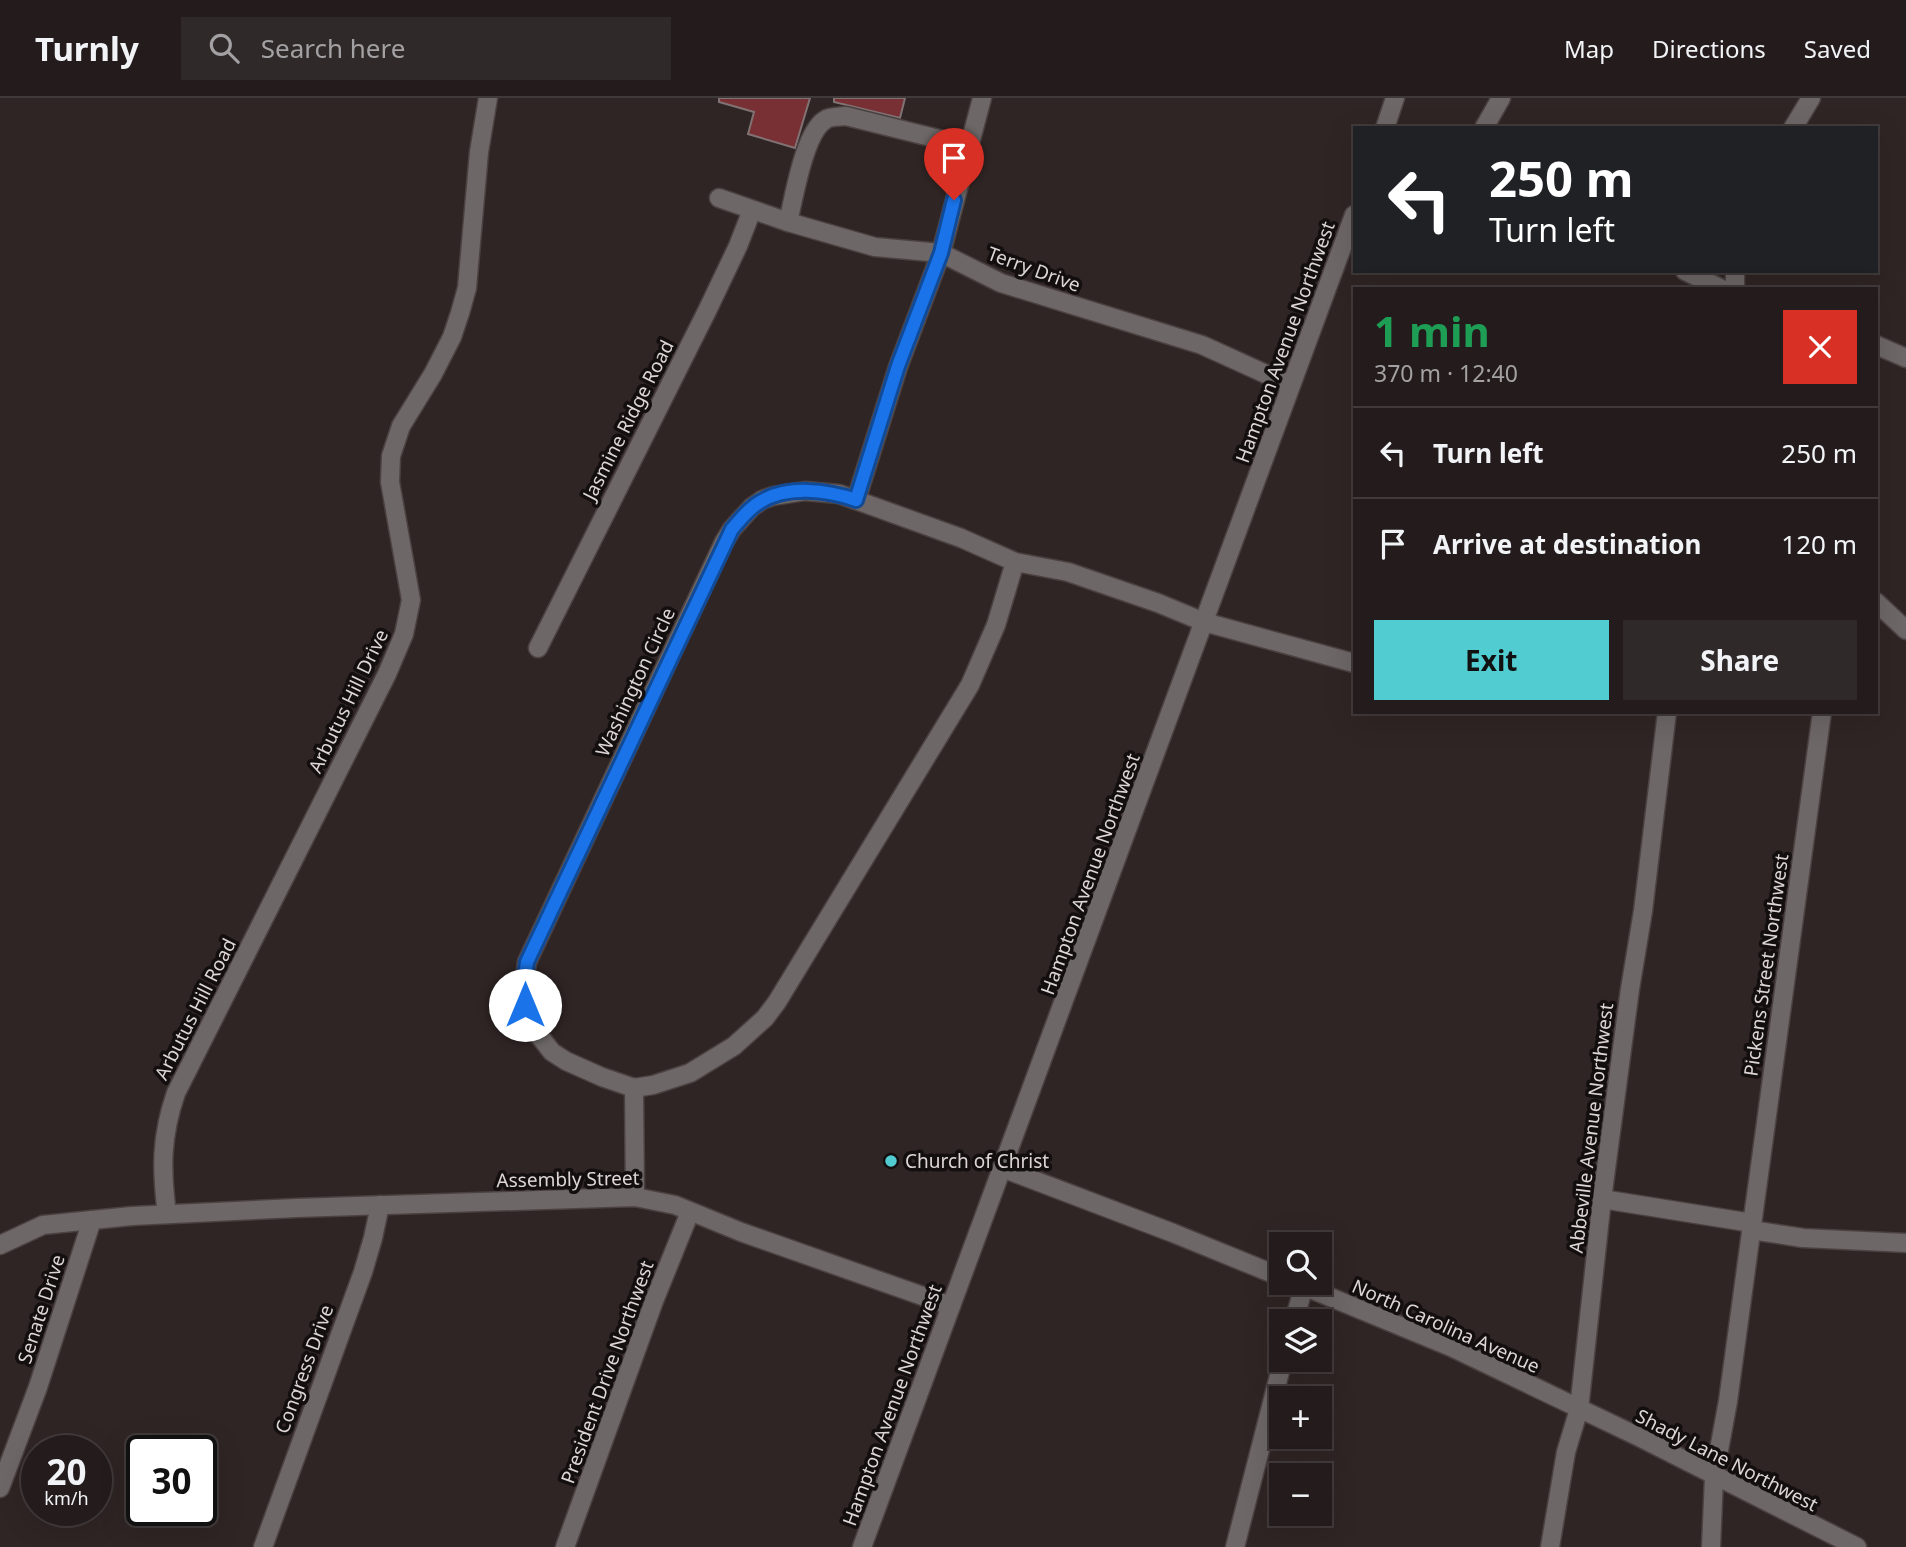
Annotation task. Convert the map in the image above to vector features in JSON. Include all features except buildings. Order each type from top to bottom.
[{"type":"street","name":"Arbutus Hill Drive","points":[[307,834],[387,674],[404,634],[411,600],[390,482],[391,456],[401,426],[452,337],[467,288],[479,152],[488,98]]},
{"type":"street","points":[[856,500],[898,366],[941,253],[967,146],[982,98]]},
{"type":"street","points":[[1386,126],[1395,98]]},
{"type":"street","points":[[1485,126],[1501,98]]},
{"type":"street","points":[[1794,126],[1811,98]]},
{"type":"street","points":[[788,222],[809,144],[818,127],[827,118],[846,116],[967,146]]},
{"type":"street","name":"Terry Drive","points":[[719,198],[788,222],[875,247],[941,253],[1001,283],[1202,345],[1290,386]]},
{"type":"street","name":"Jasmine Ridge Road","points":[[538,648],[707,311],[752,210]]},
{"type":"street","name":"Hampton Avenue Northwest","points":[[862,1547],[1353,218]]},
{"type":"street","points":[[1686,273],[1700,287]]},
{"type":"street","points":[[1688,273],[1718,287]]},
{"type":"street","points":[[1878,346],[1906,358]]},
{"type":"street","name":"Washington Circle","points":[[634,1087],[566,1062],[542,1041],[534,1029],[525,1005],[523,991],[527,962],[732,529],[752,507],[773,496],[805,491],[856,500],[961,538],[1015,562],[1068,572],[1204,622],[1353,663]]},
{"type":"street","points":[[635,1197],[634,1087],[673,1080],[707,1064],[750,1033],[777,1002],[970,685],[996,625],[1015,562]]},
{"type":"street","points":[[1878,604],[1906,630]]},
{"type":"street","name":"Abbeville Avenue Northwest","points":[[1550,1547],[1566,1452],[1579,1409],[1602,1199],[1643,911],[1667,714]]},
{"type":"street","name":"Pickens Street Northwest","points":[[1711,1547],[1714,1477],[1728,1401],[1822,714]]},
{"type":"street","name":"Arbutus Hill Road","points":[[167,1214],[161,1160],[166,1125],[176,1093],[307,834]]},
{"type":"street","points":[[1002,1168],[1269,1272]]},
{"type":"street","name":"Assembly Street","points":[[0,1245],[43,1225],[167,1214],[635,1197],[655,1200],[690,1212],[951,1306]]},
{"type":"street","points":[[1602,1199],[1803,1238],[1906,1243]]},
{"type":"street","name":"Congress Drive","points":[[262,1547],[363,1272],[380,1205]]},
{"type":"street","name":"President Drive Northwest","points":[[565,1547],[627,1374],[690,1212]]},
{"type":"street","name":"Senate Drive","points":[[0,1488],[38,1387],[92,1220]]},
{"type":"street","name":"North Carolina Avenue","points":[[1326,1295],[1451,1347],[1579,1409]]},
{"type":"street","points":[[1234,1547],[1280,1372]]},
{"type":"street","name":"Shady Lane Northwest","points":[[1579,1409],[1857,1547]]},
{"type":"place","name":"Church of Christ","points":[[891,1161]]},
{"type":"route","points":[[525,1005],[523,991],[527,962],[732,529],[752,507],[773,496],[805,491],[839,494],[856,500],[898,366],[941,253],[954,200]]}]
